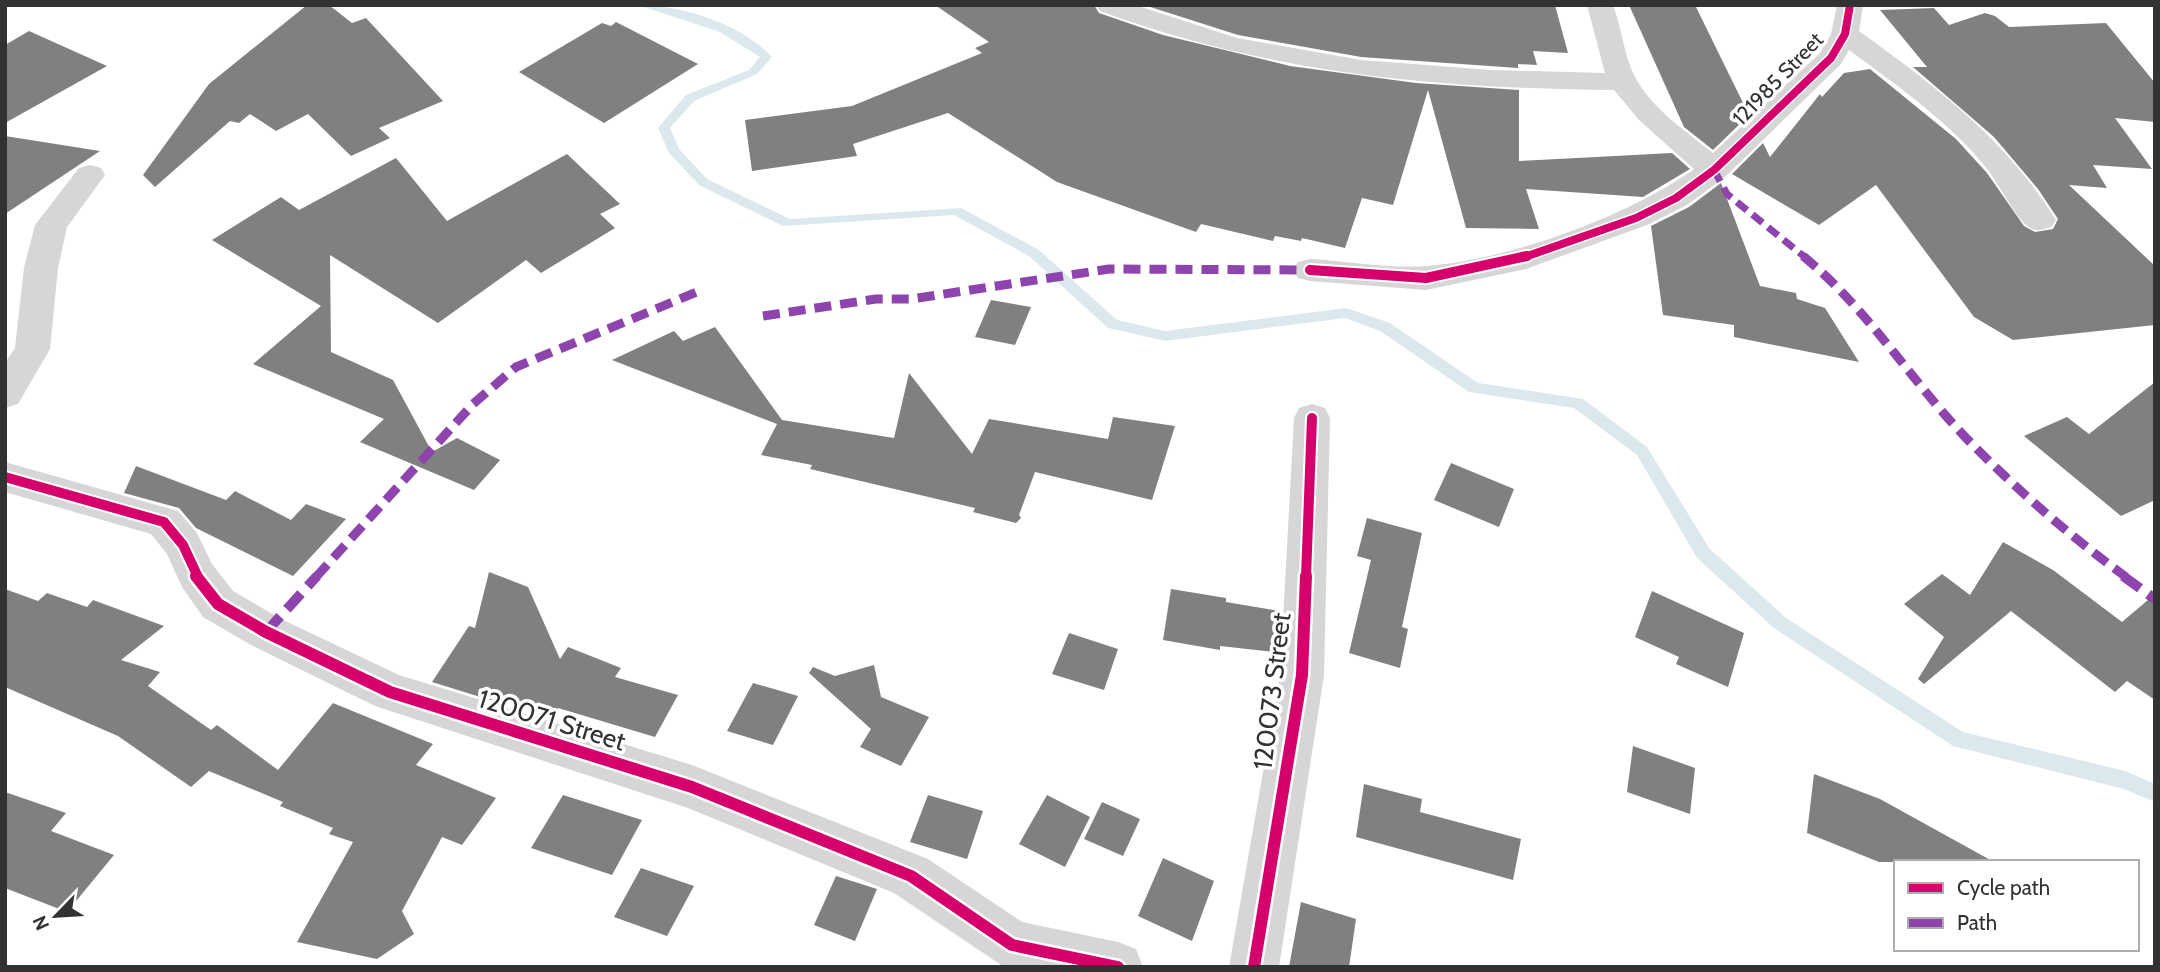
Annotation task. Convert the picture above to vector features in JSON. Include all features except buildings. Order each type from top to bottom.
[{"type":"street","points":[[1109,5],[1187,33],[1347,67],[1429,77],[1622,82]]},
{"type":"street","points":[[1600,5],[1613,60],[1622,82],[1655,117],[1714,170]]},
{"type":"street","name":"121985 Street","points":[[1310,270],[1426,278],[1514,261],[1636,218],[1676,198],[1714,170],[1831,58],[1845,34],[1850,5]]},
{"type":"street","points":[[1845,34],[1938,104],[1973,135],[1998,162],[2040,220]]},
{"type":"street","points":[[5,394],[32,349],[41,268],[51,225],[90,175]]},
{"type":"street","name":"120073 Street","points":[[1254,967],[1302,675],[1312,418]]},
{"type":"street","name":"120071 Street","points":[[5,477],[164,522],[183,545],[196,576],[218,604],[266,632],[390,692],[692,787],[911,876],[1012,945],[1118,967]]},
{"type":"waterway","points":[[643,5],[724,30],[739,37],[766,57],[753,72],[690,98],[664,128],[673,150],[703,182],[788,223],[956,211],[1034,253],[1113,324],[1165,336],[1346,313],[1385,327],[1474,388],[1578,403],[1642,451],[1703,553],[1780,623],[1959,740],[2125,780],[2155,793]]},
{"type":"marked path","points":[[1714,170],[1727,194],[1809,261],[1876,328],[1967,439],[2074,539],[2155,599]]},
{"type":"marked path","points":[[763,316],[876,299],[911,299],[1109,269],[1310,270]]},
{"type":"marked path","points":[[266,632],[473,404],[516,367],[704,289]]},
{"type":"cycle path","points":[[1310,270],[1426,278],[1514,261],[1636,218],[1676,198],[1714,170],[1831,58],[1845,34],[1850,5]]},
{"type":"cycle path","points":[[1254,967],[1302,675],[1312,418]]},
{"type":"cycle path","points":[[5,477],[164,522],[183,545],[196,575],[218,604],[266,632],[390,692],[692,787],[911,876],[1012,945],[1118,967]]}]
